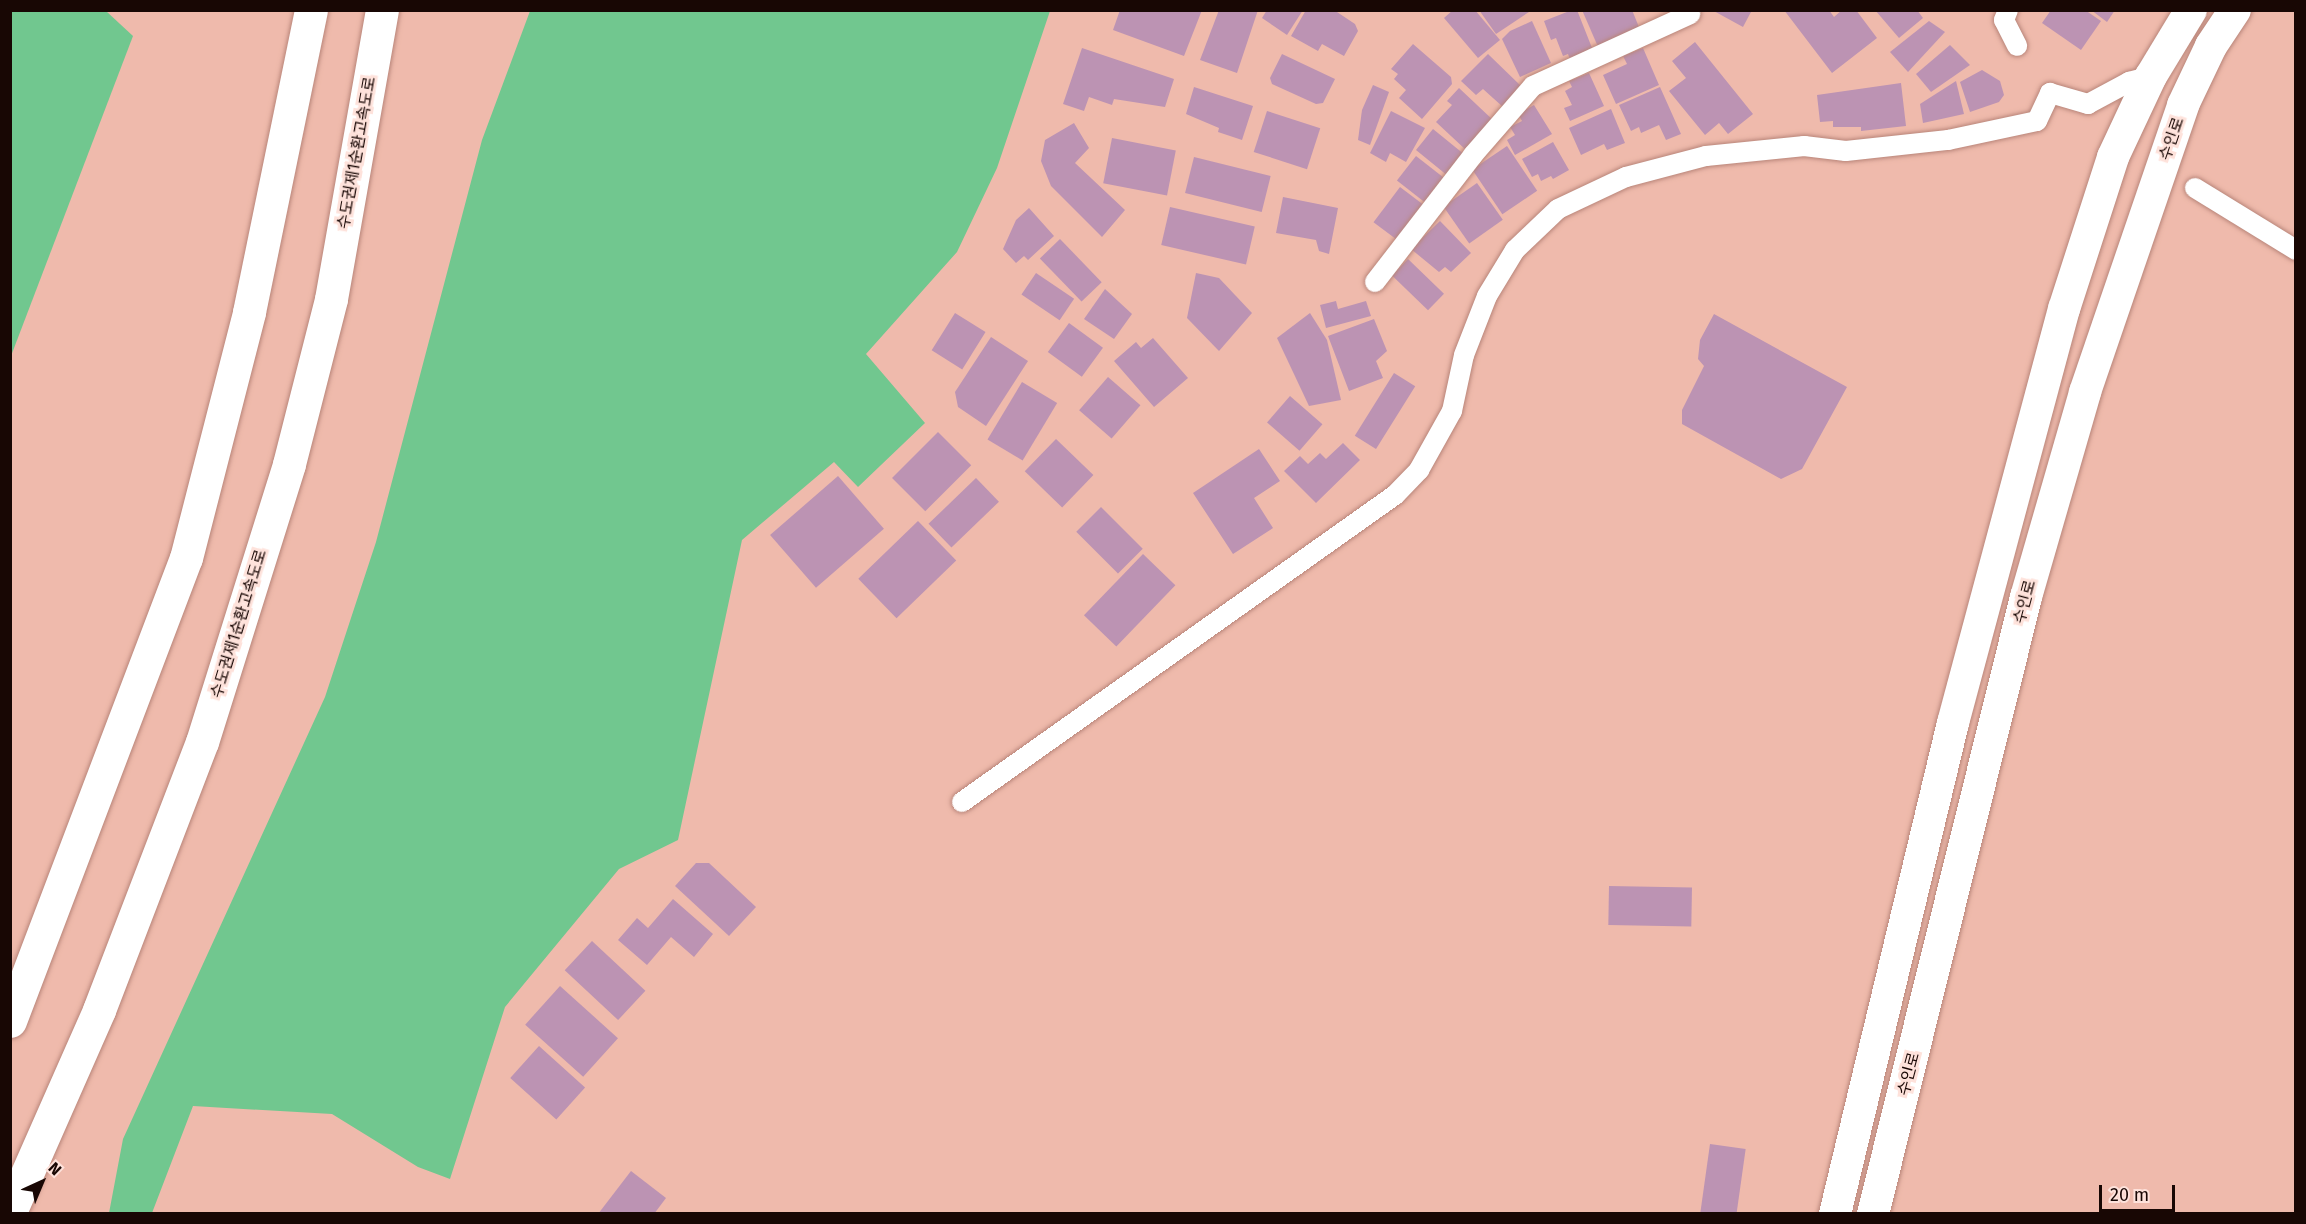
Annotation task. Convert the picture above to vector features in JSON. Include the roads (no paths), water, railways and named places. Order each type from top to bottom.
[{"type":"highway","points":[[10,1021],[186,558],[249,312],[311,10]]},
{"type":"highway","name":"수도권제1순환고속도로","points":[[10,1212],[99,1010],[202,742],[289,464],[331,299],[382,10]]},
{"type":"main road","points":[[1835,1214],[1953,723],[2064,309],[2113,157],[2151,76],[2191,10]]},
{"type":"main road","name":"수인로","points":[[1873,1214],[2026,597],[2085,392],[2183,105],[2211,46],[2235,10]]},
{"type":"street","points":[[2008,10],[2004,20],[2017,46]]},
{"type":"street","points":[[1375,282],[1473,155],[1533,86],[1690,15]]},
{"type":"street","points":[[962,802],[1395,495],[1419,470],[1452,411],[1464,355],[1487,296],[1515,250],[1558,209],[1626,177],[1706,156],[1804,146],[1846,151],[1948,140],[2037,121],[2050,93],[2088,104],[2128,82],[2151,76]]},
{"type":"street","points":[[2195,188],[2295,250]]}]
